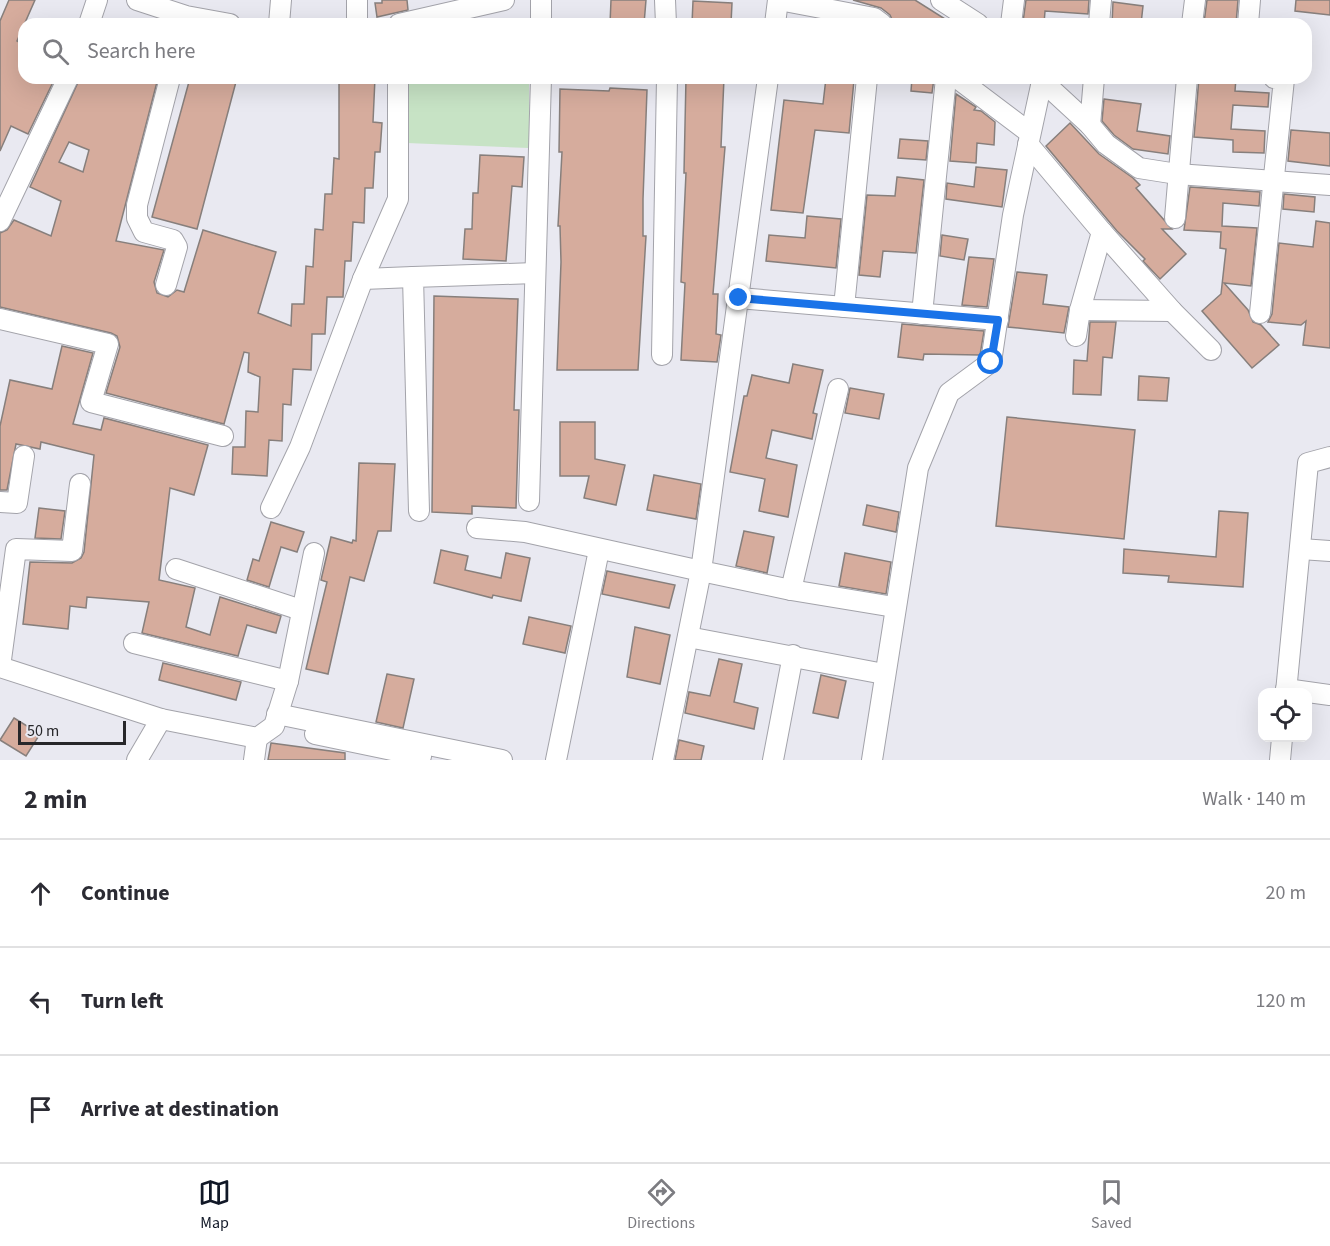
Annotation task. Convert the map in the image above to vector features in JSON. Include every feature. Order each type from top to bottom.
[{"type":"street","points":[[91,18],[98,0]]},
{"type":"street","points":[[137,0],[180,18]]},
{"type":"street","points":[[280,18],[281,0]]},
{"type":"street","points":[[357,0],[357,18]]},
{"type":"street","points":[[425,18],[504,0]]},
{"type":"street","points":[[541,0],[541,18]]},
{"type":"street","points":[[665,0],[666,18]]},
{"type":"street","points":[[776,18],[778,0],[859,18]]},
{"type":"street","points":[[941,0],[969,18]]},
{"type":"street","points":[[1012,18],[1014,0]]},
{"type":"street","points":[[1100,18],[1101,0]]},
{"type":"street","points":[[1193,18],[1195,0]]},
{"type":"street","points":[[1248,18],[1250,0]]},
{"type":"street","points":[[0,221],[65,84]]},
{"type":"street","points":[[166,285],[177,248],[173,240],[144,232],[137,218],[137,205],[168,84]]},
{"type":"street","points":[[271,508],[300,447],[363,279],[398,199],[398,84]]},
{"type":"street","points":[[530,501],[541,84]]},
{"type":"street","points":[[662,355],[667,84]]},
{"type":"street","points":[[663,760],[701,571],[767,84]]},
{"type":"street","points":[[844,307],[866,84]]},
{"type":"street","points":[[922,314],[945,84]]},
{"type":"street","points":[[964,84],[1029,139],[1102,232],[1172,312],[1210,350]]},
{"type":"street","points":[[872,760],[894,607],[918,468],[949,393],[991,362],[1013,215],[1040,84]]},
{"type":"street","points":[[1046,84],[1090,125],[1106,144],[1139,168],[1177,174],[1330,185]]},
{"type":"street","points":[[1090,125],[1093,84]]},
{"type":"street","points":[[1175,218],[1186,84]]},
{"type":"street","points":[[1260,313],[1283,84]]},
{"type":"street","points":[[1076,336],[1080,310],[1102,232]]},
{"type":"street","points":[[363,279],[536,273]]},
{"type":"street","points":[[413,278],[419,511]]},
{"type":"street","points":[[739,298],[998,320]]},
{"type":"street","points":[[1080,310],[1172,312]]},
{"type":"street","points":[[0,319],[108,344],[91,402],[223,436]]},
{"type":"street","points":[[791,590],[838,389]]},
{"type":"street","points":[[0,502],[17,503],[24,456]]},
{"type":"street","points":[[1286,688],[1308,463],[1330,458]]},
{"type":"street","points":[[80,484],[72,551],[16,549],[0,667],[161,719],[257,738]]},
{"type":"street","points":[[477,528],[525,532],[599,550],[791,590],[894,607]]},
{"type":"street","points":[[1300,549],[1330,551]]},
{"type":"street","points":[[556,760],[599,550]]},
{"type":"street","points":[[254,760],[257,738],[275,720],[288,681],[314,553]]},
{"type":"street","points":[[176,569],[301,610]]},
{"type":"street","points":[[688,637],[884,674]]},
{"type":"street","points":[[134,643],[288,681]]},
{"type":"street","points":[[773,760],[793,655]]},
{"type":"street","points":[[1312,693],[1330,695]]},
{"type":"street","points":[[137,760],[161,719]]},
{"type":"street","points":[[275,720],[384,754],[443,760]]},
{"type":"street","points":[[275,720],[502,760]]},
{"type":"street","points":[[1280,760],[1282,742]]},
{"type":"green space","points":[[409,84],[529,84],[529,148],[407,143]]},
{"type":"building","points":[[9,0],[35,0],[27,18],[18,18],[18,84],[52,84],[28,134],[11,126],[0,151],[0,21]]},
{"type":"building","points":[[382,0],[407,0],[408,10],[377,17],[375,3],[382,3]]},
{"type":"building","points":[[611,0],[646,0],[644,18],[610,18]]},
{"type":"building","points":[[853,0],[915,0],[944,18],[891,18],[881,8]]},
{"type":"building","points":[[1026,0],[1089,0],[1088,14],[1045,11],[1044,18],[1024,18]]},
{"type":"building","points":[[1207,0],[1238,0],[1236,18],[1205,18]]},
{"type":"building","points":[[1296,0],[1330,0],[1330,15],[1295,11]]},
{"type":"building","points":[[693,1],[732,3],[731,18],[692,18]]},
{"type":"building","points":[[1113,2],[1143,6],[1142,18],[1112,18]]},
{"type":"building","points":[[77,84],[156,84],[116,241],[164,250],[154,282],[157,293],[168,297],[177,290],[184,292],[203,230],[276,252],[258,313],[291,326],[292,304],[304,304],[306,266],[313,267],[315,229],[323,230],[325,194],[332,194],[334,158],[339,159],[339,84],[375,84],[373,122],[382,123],[380,152],[375,152],[373,188],[365,188],[364,223],[353,222],[351,261],[345,261],[343,297],[327,297],[325,334],[312,334],[311,370],[293,369],[291,405],[283,404],[282,441],[269,440],[267,476],[232,474],[233,447],[245,447],[246,411],[258,412],[260,377],[248,372],[249,353],[244,352],[224,424],[106,393],[120,347],[117,336],[0,307],[0,233],[7,230],[14,220],[51,236],[61,201],[30,187]],"holes":[[[69,142],[89,150],[83,172],[59,162]]]},
{"type":"building","points":[[188,84],[235,84],[197,229],[152,217]]},
{"type":"building","points":[[686,84],[724,84],[721,147],[725,147],[713,294],[718,294],[716,334],[721,335],[717,362],[681,360],[685,283],[681,282],[686,173],[684,173]]},
{"type":"building","points":[[825,84],[854,84],[849,133],[815,130],[803,213],[771,210],[784,100],[823,104]]},
{"type":"building","points":[[912,84],[933,84],[932,93],[911,91]]},
{"type":"building","points":[[1198,84],[1236,84],[1235,91],[1269,93],[1268,107],[1233,105],[1231,129],[1265,131],[1264,153],[1233,152],[1233,140],[1194,137]]},
{"type":"building","points":[[610,88],[647,90],[643,199],[643,236],[646,236],[638,370],[557,370],[561,262],[560,226],[558,226],[562,152],[559,152],[560,89],[609,91]]},
{"type":"building","points":[[956,94],[976,107],[974,110],[981,111],[995,122],[994,145],[977,143],[976,163],[950,161]]},
{"type":"building","points":[[1104,99],[1141,104],[1137,131],[1170,136],[1168,154],[1133,149],[1114,135],[1102,121]]},
{"type":"building","points":[[1070,123],[1099,154],[1140,185],[1136,188],[1172,229],[1162,229],[1186,254],[1160,279],[1046,146]]},
{"type":"building","points":[[1291,130],[1330,133],[1330,166],[1288,161]]},
{"type":"building","points":[[900,139],[928,141],[926,160],[898,158]]},
{"type":"building","points":[[480,155],[524,157],[522,187],[512,186],[506,261],[463,259],[465,229],[472,229],[473,193],[478,193]]},
{"type":"building","points":[[976,167],[1007,170],[1002,207],[946,199],[947,183],[974,187]]},
{"type":"building","points":[[897,177],[924,180],[916,253],[883,251],[880,277],[859,275],[867,195],[895,196]]},
{"type":"building","points":[[1190,187],[1260,192],[1259,206],[1223,203],[1222,226],[1257,228],[1251,286],[1224,283],[1248,310],[1253,322],[1261,325],[1279,345],[1252,368],[1202,311],[1221,294],[1226,249],[1220,248],[1221,232],[1184,230]]},
{"type":"building","points":[[1284,194],[1315,197],[1314,212],[1283,209]]},
{"type":"building","points":[[807,216],[841,219],[836,268],[766,261],[769,235],[805,238]]},
{"type":"building","points":[[1316,221],[1330,223],[1330,348],[1303,345],[1306,321],[1301,325],[1268,322],[1272,314],[1279,243],[1313,247]]},
{"type":"building","points":[[942,235],[968,239],[964,260],[940,256]]},
{"type":"building","points":[[969,257],[994,259],[987,307],[962,305]]},
{"type":"building","points":[[1017,272],[1047,275],[1043,304],[1069,307],[1064,333],[1008,327]]},
{"type":"building","points":[[434,296],[518,299],[514,410],[519,410],[516,508],[472,506],[472,514],[432,512]]},
{"type":"building","points":[[1090,322],[1116,322],[1112,358],[1103,357],[1101,395],[1073,394],[1074,360],[1087,361]]},
{"type":"building","points":[[902,324],[984,331],[980,355],[924,354],[923,360],[898,357]]},
{"type":"building","points":[[62,346],[93,353],[73,424],[101,430],[104,418],[208,445],[194,495],[170,488],[159,580],[195,588],[186,627],[210,635],[220,597],[281,616],[276,633],[247,625],[238,656],[142,633],[149,602],[87,597],[86,608],[70,606],[68,629],[23,624],[30,562],[72,563],[81,558],[84,552],[94,455],[41,442],[40,449],[16,444],[7,490],[0,490],[0,426],[10,380],[52,389]]},
{"type":"building","points":[[793,364],[823,370],[813,413],[817,414],[812,439],[772,430],[766,458],[797,465],[788,517],[759,511],[765,479],[730,472],[744,396],[747,396],[752,375],[789,383]]},
{"type":"building","points":[[1139,376],[1169,378],[1167,401],[1138,400]]},
{"type":"building","points":[[850,388],[884,394],[879,419],[845,413]]},
{"type":"building","points":[[1007,417],[1135,430],[1124,539],[996,526]]},
{"type":"building","points":[[560,422],[595,422],[595,459],[625,465],[616,505],[584,498],[589,476],[560,476]]},
{"type":"building","points":[[359,463],[395,464],[391,531],[378,531],[364,581],[350,577],[328,674],[306,669],[327,582],[321,580],[331,537],[352,543],[353,540],[356,541]]},
{"type":"building","points":[[654,475],[701,484],[696,519],[647,510]]},
{"type":"building","points":[[867,505],[899,512],[896,532],[863,525]]},
{"type":"building","points":[[39,508],[65,511],[61,539],[35,538]]},
{"type":"building","points":[[1219,511],[1248,513],[1243,587],[1168,582],[1169,576],[1123,573],[1124,549],[1216,557]]},
{"type":"building","points":[[271,522],[304,532],[297,552],[281,547],[269,587],[247,580],[253,559],[259,561]]},
{"type":"building","points":[[744,531],[774,537],[767,573],[736,566]]},
{"type":"building","points":[[441,550],[468,556],[465,570],[501,578],[506,553],[530,558],[521,601],[493,595],[492,598],[434,583]]},
{"type":"building","points":[[845,553],[891,562],[886,594],[839,586]]},
{"type":"building","points":[[607,571],[675,585],[669,608],[602,594]]},
{"type":"building","points":[[529,617],[571,626],[565,653],[523,644]]},
{"type":"building","points":[[635,627],[670,635],[660,684],[627,677]]},
{"type":"building","points":[[719,659],[742,664],[734,702],[758,708],[754,729],[685,713],[689,692],[710,696]]},
{"type":"building","points":[[163,663],[241,682],[236,700],[159,680]]},
{"type":"building","points":[[387,674],[414,679],[403,728],[376,722]]},
{"type":"building","points":[[821,675],[846,681],[838,718],[813,713]]},
{"type":"building","points":[[14,718],[40,734],[26,756],[0,740]]},
{"type":"building","points":[[679,740],[704,746],[701,760],[675,760]]},
{"type":"building","points":[[271,743],[345,753],[345,760],[268,760]]},
{"type":"route","points":[[739,298],[998,320],[991,362]]}]
